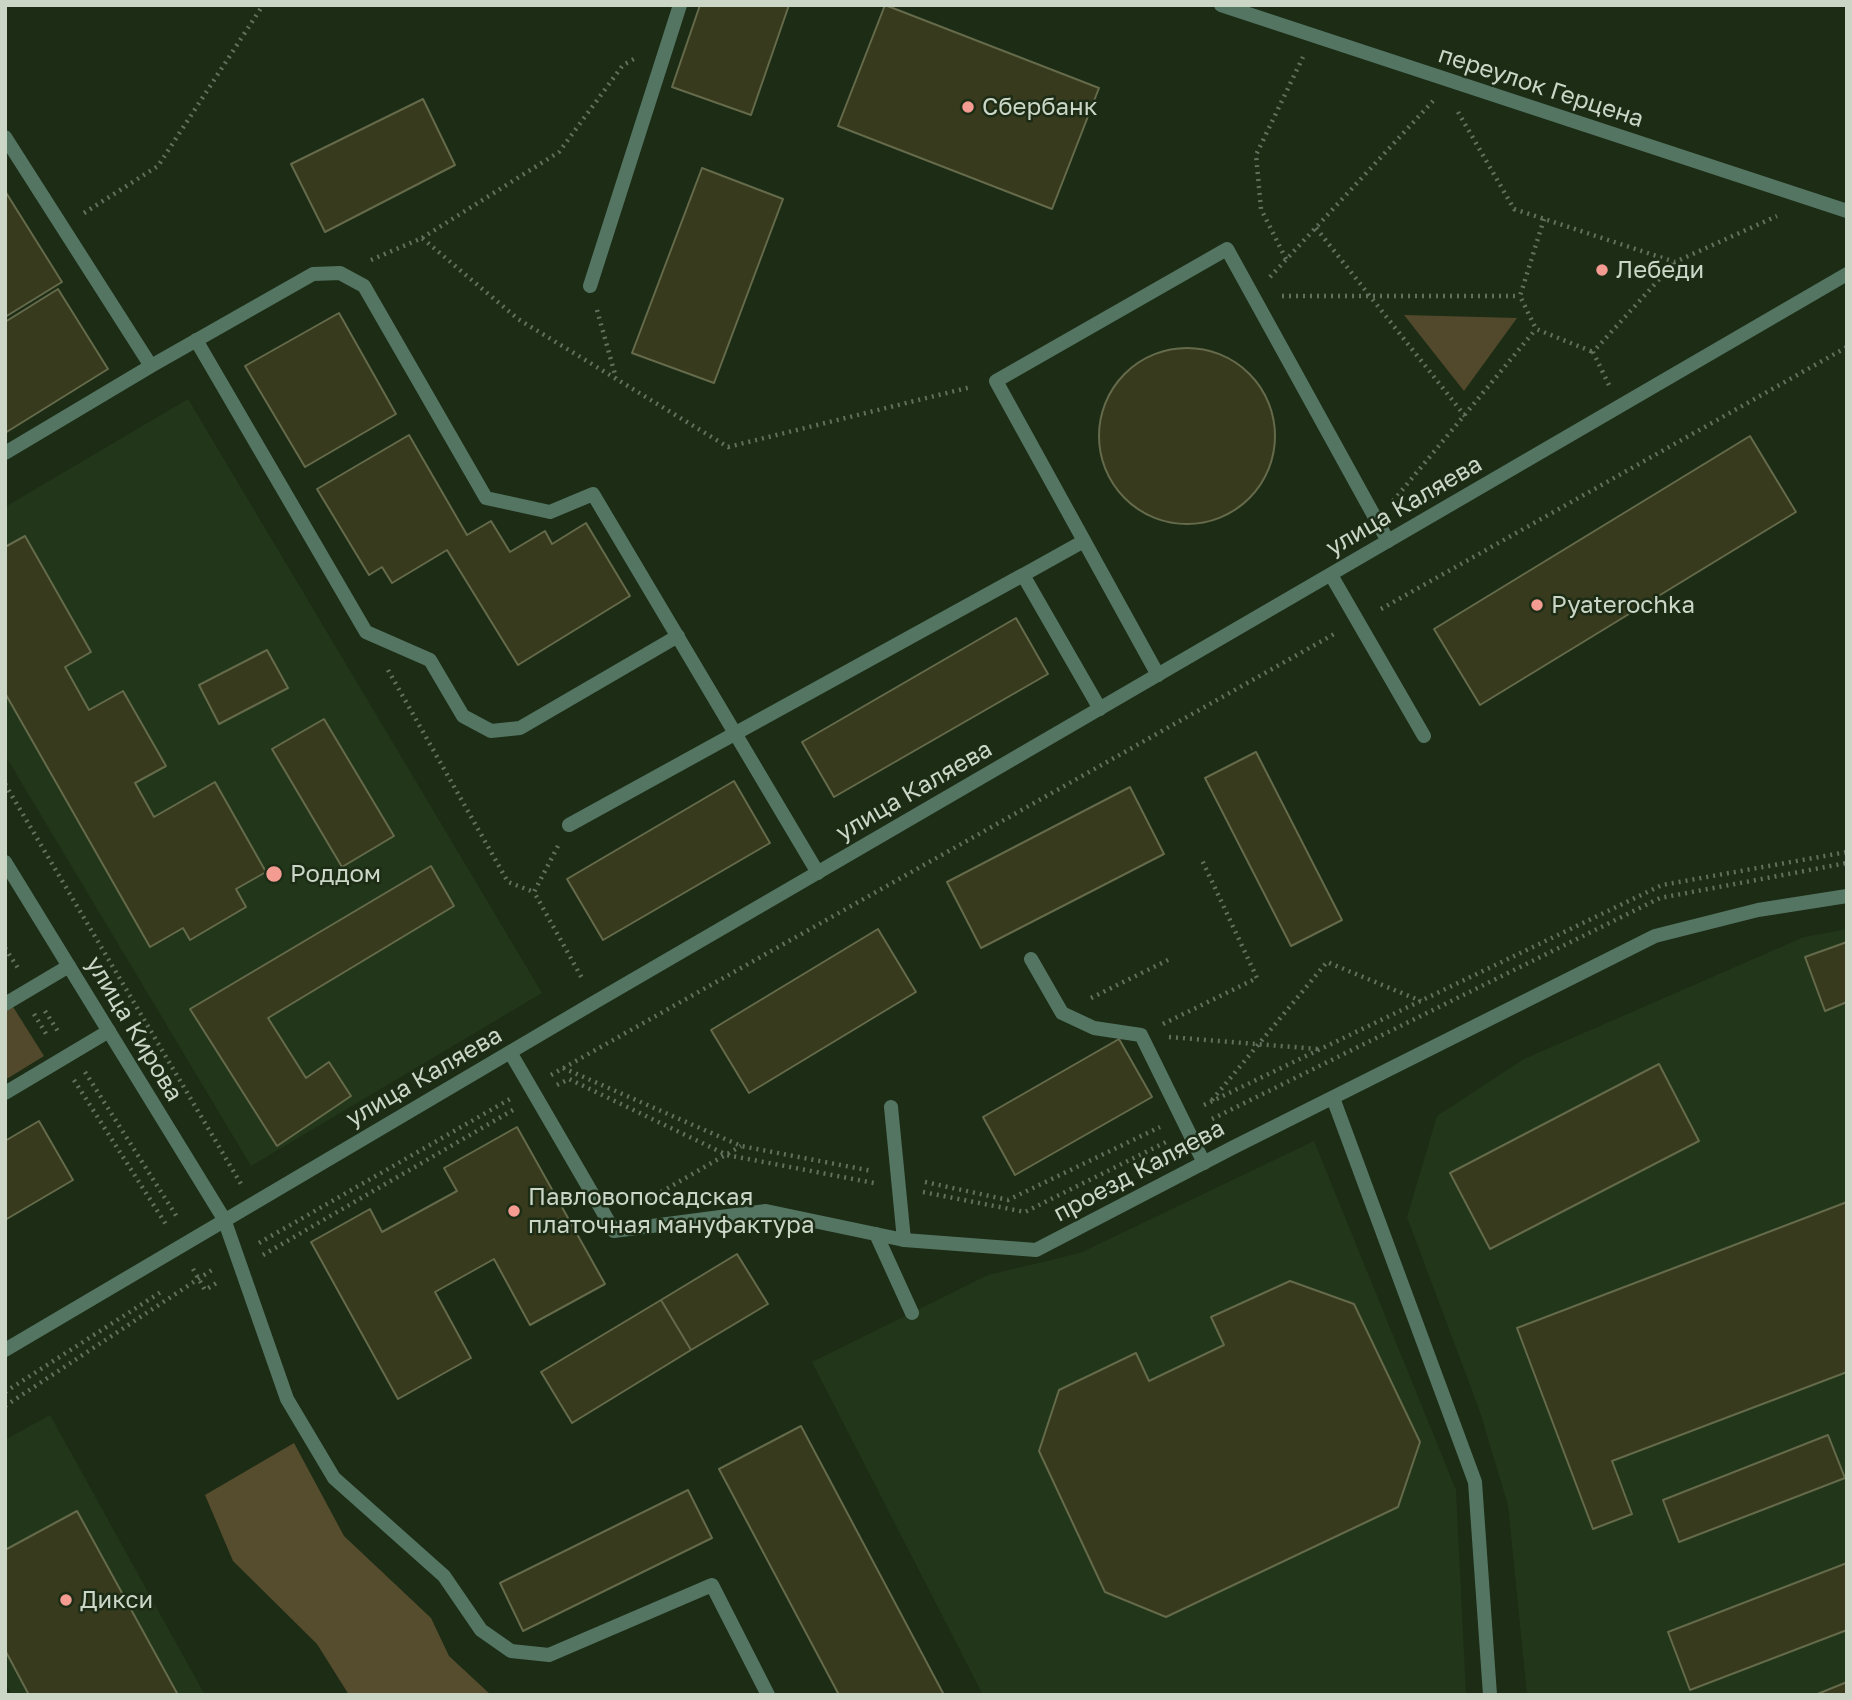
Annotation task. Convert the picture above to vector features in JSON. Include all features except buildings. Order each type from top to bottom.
[{"type":"street","points":[[590,286],[680,5]]},
{"type":"street","name":"переулок Герцена","points":[[1221,5],[1847,211]]},
{"type":"street","points":[[5,137],[151,366]]},
{"type":"street","points":[[1158,676],[996,381],[1227,249],[1388,541]]},
{"type":"street","points":[[5,453],[313,274],[340,273],[364,286],[486,498],[550,512],[593,494],[818,873]]},
{"type":"street","name":"улица Каляева","points":[[5,1350],[595,1002],[1847,274]]},
{"type":"street","points":[[196,340],[366,632],[430,660],[463,716],[491,731],[520,728],[678,636]]},
{"type":"street","points":[[569,825],[1084,541]]},
{"type":"street","points":[[1023,575],[1100,709]]},
{"type":"street","points":[[1331,575],[1424,736]]},
{"type":"street","name":"улица Кирова","points":[[5,862],[224,1219],[287,1399],[334,1478],[444,1576],[481,1630],[511,1651],[549,1656],[712,1585],[768,1695]]},
{"type":"street","name":"проезд Каляева","points":[[510,1052],[614,1231],[766,1211],[904,1240],[1036,1250],[1655,936],[1758,910],[1847,896]]},
{"type":"street","points":[[1031,959],[1062,1013],[1094,1028],[1141,1035],[1204,1163]]},
{"type":"street","points":[[5,1004],[69,966]]},
{"type":"street","points":[[5,1093],[109,1031]]},
{"type":"street","points":[[1333,1098],[1475,1482],[1490,1695]]},
{"type":"street","points":[[891,1107],[904,1240]]},
{"type":"street","points":[[876,1234],[912,1313]]},
{"type":"path","points":[[62,226],[158,166],[263,5]]},
{"type":"path","points":[[340,273],[422,238],[559,152],[623,65],[668,41]]},
{"type":"path","points":[[1286,259],[1261,209],[1256,155],[1303,57]]},
{"type":"path","points":[[1253,296],[1434,99]]},
{"type":"path","points":[[1455,106],[1514,209],[1675,262]]},
{"type":"path","points":[[1593,352],[1675,262],[1784,213]]},
{"type":"path","points":[[1545,219],[1520,296],[1536,329],[1593,352],[1610,389]]},
{"type":"path","points":[[1315,228],[1465,416]]},
{"type":"path","points":[[422,238],[518,319],[728,447],[996,381]]},
{"type":"path","points":[[590,286],[615,378]]},
{"type":"path","points":[[1253,296],[1520,296]]},
{"type":"path","points":[[1377,521],[1536,329]]},
{"type":"path","points":[[5,1406],[200,1279],[239,1261],[532,1093],[562,1068],[1847,347]]},
{"type":"path","points":[[366,632],[509,882],[534,892],[595,1002]]},
{"type":"path","points":[[5,784],[270,1236]]},
{"type":"path","points":[[534,892],[569,825]]},
{"type":"path","points":[[1421,1001],[1327,962],[1209,1103],[1321,1049],[1421,1001],[1662,885],[1847,852]]},
{"type":"path","points":[[1141,1035],[1257,978],[1201,858]]},
{"type":"path","points":[[562,1068],[741,1146],[1025,1212],[1660,898],[1847,863]]},
{"type":"path","points":[[5,948],[26,992],[177,1217]]},
{"type":"path","points":[[1062,1013],[1172,958]]},
{"type":"path","points":[[26,992],[67,1056],[205,1290],[270,1236],[532,1093],[569,1079],[727,1155],[1008,1200],[1181,1116]]},
{"type":"path","points":[[1141,1035],[1321,1049]]},
{"type":"path","points":[[645,1201],[741,1146]]},
{"type":"path","points":[[183,1278],[194,1271]]},
{"type":"path","points":[[5,1392],[172,1285]]},
{"type":"shaded area","points":[[1404,315],[1517,318],[1464,391]]},
{"type":"shaded area","name":"Роддом","points":[[188,399],[542,993],[251,1166],[5,755],[5,507]]},
{"type":"shaded area","points":[[1847,929],[1847,1695],[1527,1695],[1508,1505],[1479,1409],[1407,1217],[1437,1116],[1524,1059],[1804,937]]},
{"type":"shaded area","points":[[5,994],[44,1056],[5,1080]]},
{"type":"shaded area","points":[[1314,1141],[1456,1490],[1466,1695],[983,1695],[812,1362],[988,1275],[1080,1253]]},
{"type":"shaded area","name":"Дикси","points":[[50,1415],[205,1695],[12,1695],[5,1683],[5,1440]]},
{"type":"shaded area","points":[[294,1443],[344,1536],[431,1618],[449,1656],[491,1695],[349,1695],[317,1644],[233,1561],[205,1495]]},
{"type":"place","name":"Сбербанк","points":[[968,107]]},
{"type":"place","name":"Лебеди","points":[[1602,270]]},
{"type":"place","name":"Pyaterochka","points":[[1537,605]]},
{"type":"place","name":"Роддом","points":[[274,874]]},
{"type":"place","name":"Павловопосадская платочная мануфактура","points":[[514,1211]]},
{"type":"place","name":"Дикси","points":[[66,1600]]}]
